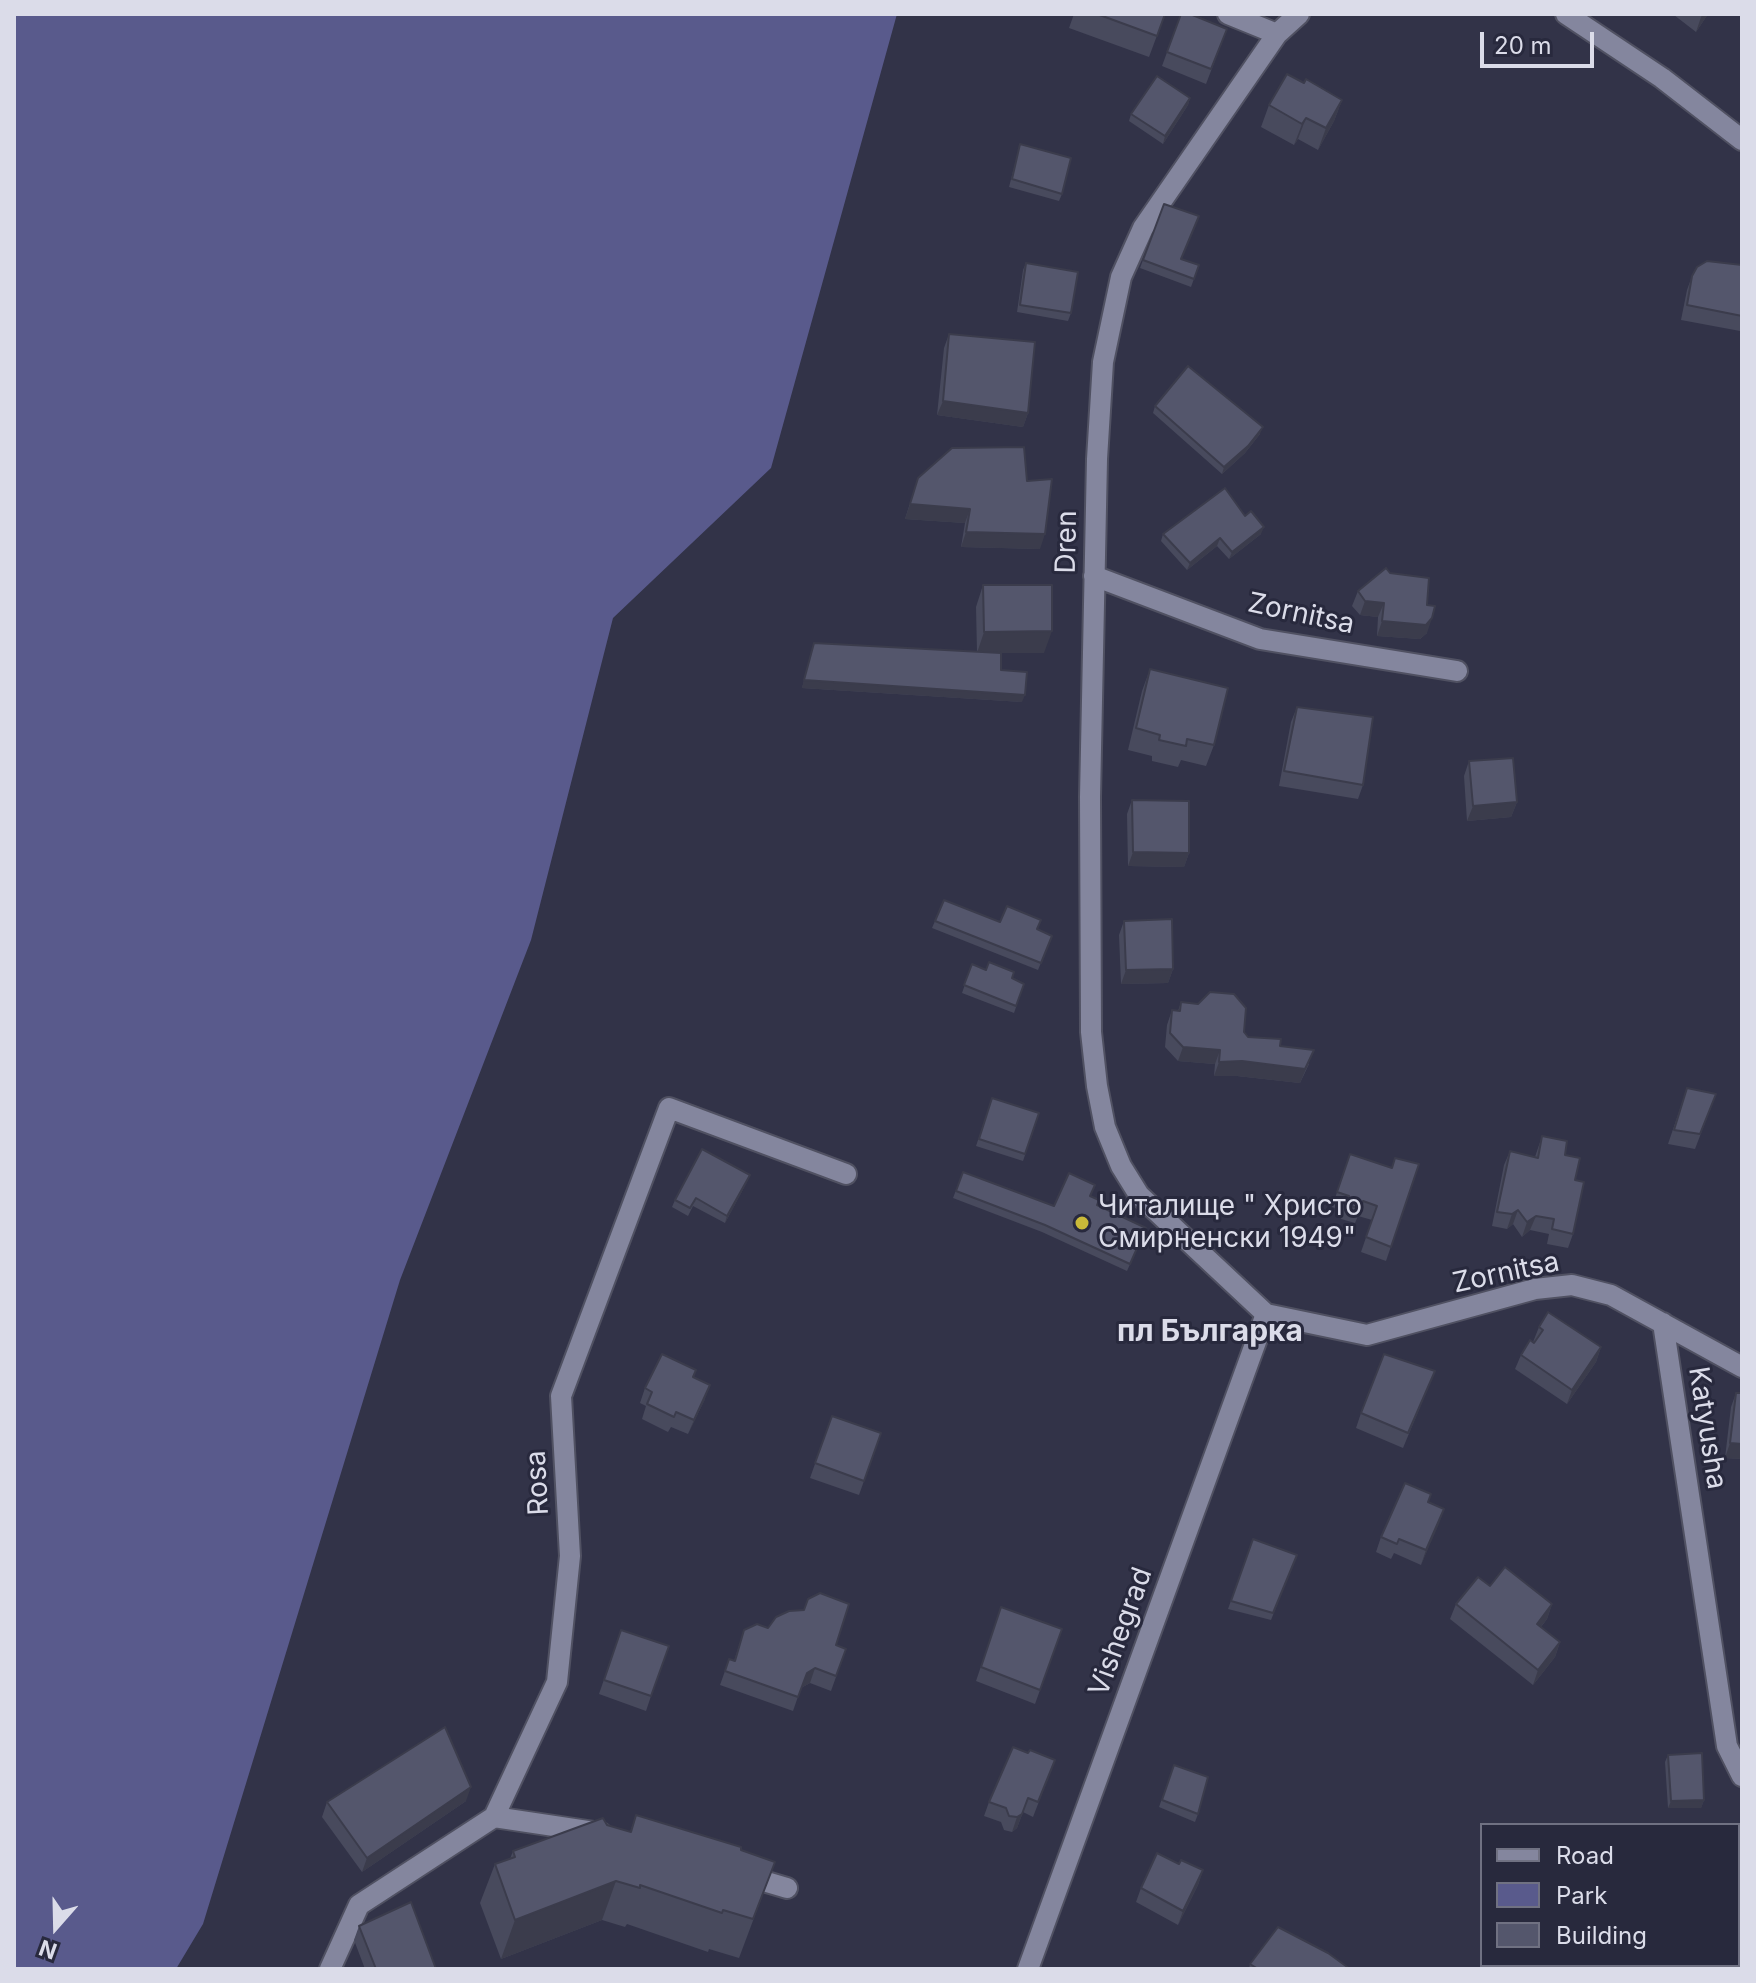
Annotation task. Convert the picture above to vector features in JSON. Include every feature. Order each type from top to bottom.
[{"type":"street","points":[[1228,14],[1277,34]]},
{"type":"street","name":"Dren","points":[[1266,1314],[1139,1195],[1121,1166],[1105,1127],[1091,1032],[1090,797],[1094,576],[1099,399],[1103,362],[1121,277],[1143,228],[1277,34],[1299,14]]},
{"type":"street","points":[[1566,14],[1662,78],[1742,140]]},
{"type":"street","name":"Zornitsa","points":[[1094,576],[1260,639],[1457,671]]},
{"type":"street","name":"Rosa","points":[[494,1817],[557,1682],[570,1556],[561,1396],[669,1108],[846,1174]]},
{"type":"street","name":"Zornitsa","points":[[1266,1314],[1367,1335],[1535,1289],[1572,1285],[1611,1295],[1742,1367]]},
{"type":"street","name":"Vishegrad","points":[[1028,1969],[1266,1314]]},
{"type":"street","name":"Katyusha","points":[[1663,1323],[1727,1746],[1742,1776]]},
{"type":"street","points":[[330,1969],[359,1905],[494,1817],[607,1833],[622,1838]]},
{"type":"street","points":[[727,1870],[787,1888]]},
{"type":"green space","points":[[14,14],[897,14],[771,468],[613,618],[531,940],[400,1280],[203,1924],[176,1969],[14,1969]]},
{"type":"building","points":[[1097,14],[1165,14],[1157,36]]},
{"type":"building","points":[[1181,14],[1190,14],[1227,29],[1211,69],[1167,52]]},
{"type":"building","points":[[1287,74],[1304,83],[1306,79],[1342,100],[1326,128],[1306,118],[1302,124],[1269,105]]},
{"type":"building","points":[[1157,76],[1190,98],[1165,136],[1131,114]]},
{"type":"building","points":[[1020,144],[1071,158],[1062,194],[1012,179]]},
{"type":"building","points":[[1164,204],[1199,216],[1181,259],[1199,265],[1194,279],[1143,260]]},
{"type":"building","points":[[1707,261],[1742,265],[1742,316],[1687,305],[1692,276],[1697,267]]},
{"type":"building","points":[[1026,263],[1078,272],[1071,313],[1020,305]]},
{"type":"building","points":[[949,334],[1035,342],[1028,413],[943,401]]},
{"type":"building","points":[[1188,366],[1263,427],[1248,446],[1224,467],[1155,406]]},
{"type":"building","points":[[1024,447],[1027,481],[1052,479],[1045,534],[966,532],[970,509],[910,504],[918,478],[952,448]]},
{"type":"building","points":[[1225,488],[1245,516],[1251,511],[1264,527],[1232,552],[1220,538],[1190,563],[1163,534]]},
{"type":"building","points":[[1386,568],[1390,573],[1429,578],[1427,605],[1435,606],[1432,618],[1426,625],[1382,621],[1384,603],[1365,601],[1358,591]]},
{"type":"building","points":[[983,585],[1052,585],[1052,631],[984,632]]},
{"type":"building","points":[[814,643],[1001,653],[1001,670],[1027,672],[1025,695],[804,680]]},
{"type":"building","points":[[1150,669],[1228,688],[1214,745],[1187,739],[1186,746],[1159,740],[1160,735],[1136,728]]},
{"type":"building","points":[[1297,707],[1373,717],[1363,785],[1284,771]]},
{"type":"building","points":[[1513,758],[1517,802],[1473,806],[1469,761]]},
{"type":"building","points":[[1132,800],[1189,801],[1189,853],[1133,852]]},
{"type":"building","points":[[944,900],[1000,922],[1007,906],[1041,920],[1037,929],[1052,936],[1041,963],[935,921]]},
{"type":"building","points":[[1172,919],[1173,969],[1126,970],[1124,921]]},
{"type":"building","points":[[989,962],[1014,972],[1012,978],[1024,984],[1016,1006],[964,985],[972,964],[986,970]]},
{"type":"building","points":[[1210,992],[1234,994],[1246,1008],[1244,1032],[1248,1037],[1281,1039],[1280,1046],[1314,1050],[1305,1069],[1242,1061],[1219,1062],[1220,1050],[1183,1047],[1170,1033],[1172,1010],[1180,1011],[1181,1002],[1198,1004]]},
{"type":"building","points":[[1687,1088],[1716,1094],[1700,1134],[1674,1130]]},
{"type":"building","points":[[992,1098],[1039,1113],[1025,1154],[979,1139]]},
{"type":"building","points":[[1542,1136],[1567,1141],[1565,1155],[1580,1158],[1575,1180],[1584,1182],[1573,1234],[1552,1229],[1554,1219],[1536,1216],[1527,1222],[1518,1210],[1512,1214],[1497,1212],[1510,1151],[1538,1158]]},
{"type":"building","points":[[702,1149],[750,1175],[727,1216],[696,1198],[690,1208],[675,1200]]},
{"type":"building","points":[[1350,1154],[1392,1168],[1395,1158],[1419,1164],[1391,1247],[1366,1237],[1377,1206],[1363,1201],[1360,1209],[1346,1204],[1349,1196],[1337,1192]]},
{"type":"building","points":[[963,1172],[1054,1206],[1069,1173],[1095,1185],[1090,1196],[1099,1200],[1097,1205],[1146,1228],[1130,1264],[1045,1225],[956,1191]]},
{"type":"building","points":[[1548,1312],[1601,1347],[1572,1390],[1521,1355],[1530,1340],[1534,1343],[1543,1330],[1539,1327]]},
{"type":"building","points":[[662,1354],[696,1370],[693,1377],[710,1385],[694,1420],[676,1412],[674,1417],[647,1404],[652,1392],[645,1388]]},
{"type":"building","points":[[1384,1354],[1435,1371],[1408,1433],[1361,1413]]},
{"type":"building","points":[[1736,1393],[1742,1393],[1742,1444],[1730,1443]]},
{"type":"building","points":[[832,1416],[881,1433],[864,1481],[815,1463]]},
{"type":"building","points":[[1405,1483],[1431,1494],[1428,1502],[1444,1509],[1426,1550],[1399,1539],[1397,1544],[1381,1537]]},
{"type":"building","points":[[1253,1539],[1297,1555],[1273,1613],[1231,1601]]},
{"type":"building","points":[[1505,1567],[1552,1604],[1537,1624],[1560,1642],[1538,1670],[1456,1604],[1478,1577],[1490,1586]]},
{"type":"building","points":[[820,1593],[849,1604],[836,1645],[846,1649],[836,1676],[815,1668],[807,1673],[798,1697],[725,1671],[729,1659],[735,1661],[744,1630],[757,1624],[768,1628],[776,1617],[789,1611],[804,1610],[808,1599]]},
{"type":"building","points":[[1001,1607],[1062,1629],[1040,1690],[981,1667]]},
{"type":"building","points":[[621,1630],[669,1646],[651,1696],[604,1680]]},
{"type":"building","points":[[445,1727],[471,1787],[367,1858],[327,1802]]},
{"type":"building","points":[[1013,1747],[1055,1760],[1038,1802],[1028,1798],[1022,1814],[1017,1817],[1009,1816],[1006,1808],[989,1802]]},
{"type":"building","points":[[1702,1753],[1704,1800],[1671,1801],[1668,1755]]},
{"type":"building","points":[[1174,1765],[1208,1777],[1198,1814],[1162,1800]]},
{"type":"building","points":[[636,1815],[741,1847],[741,1850],[775,1862],[753,1919],[723,1910],[722,1913],[640,1885],[640,1888],[616,1881],[515,1920],[495,1864],[515,1857],[513,1851],[603,1818],[607,1825],[631,1832]]},
{"type":"building","points":[[1157,1853],[1179,1864],[1181,1860],[1203,1870],[1183,1911],[1141,1888]]},
{"type":"building","points":[[411,1902],[436,1969],[376,1969],[359,1926]]},
{"type":"building","points":[[1278,1927],[1328,1953],[1350,1969],[1258,1969],[1250,1964]]},
{"type":"place","name":"Читалище \" Христо Смирненски 1949\"","points":[[1082,1223]]},
{"type":"district","name":"пл Българка","points":[[1210,1332]]}]
